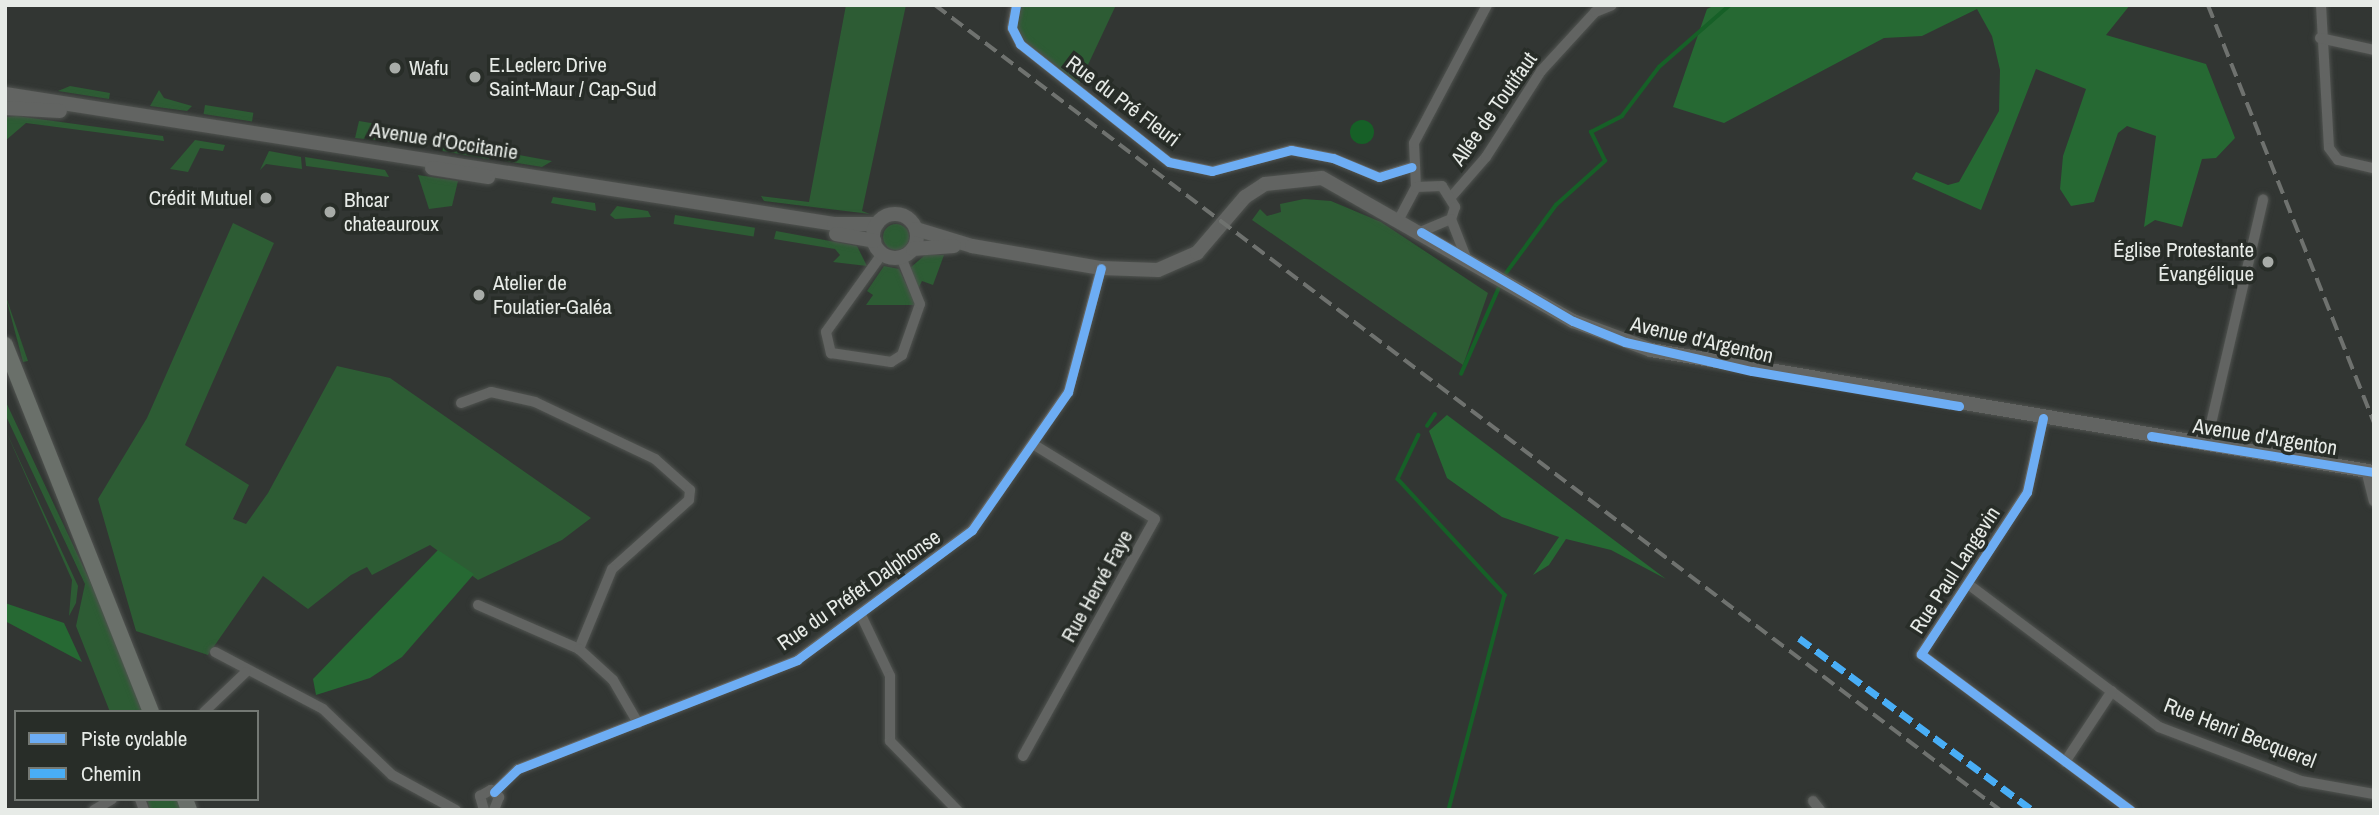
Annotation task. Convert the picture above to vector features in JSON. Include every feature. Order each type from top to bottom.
[{"type":"main road","name":"Avenue d'Occitanie","points":[[5,94],[834,225],[877,224],[896,214],[916,229],[972,246],[1101,268]]},
{"type":"main road","name":"Avenue d'Occitanie","points":[[5,108],[142,122],[839,234],[901,257]]},
{"type":"main road","name":"Avenue d'Argenton","points":[[1101,268],[1158,270],[1186,262],[1245,197],[1293,177],[1322,178],[1399,219],[1573,321],[1651,350],[2370,471]]},
{"type":"main road","points":[[877,224],[878,248]]},
{"type":"main road","points":[[901,257],[913,249],[916,229]]},
{"type":"main road","name":"Avenue d'Occitanie","points":[[913,249],[972,246]]},
{"type":"main road","points":[[5,345],[150,710]]},
{"type":"main road","points":[[5,368],[75,520]]},
{"type":"street","name":"Rue du Pré Fleuri","points":[[1016,5],[1012,28],[1020,44],[1169,162],[1212,172],[1291,150],[1333,158],[1379,177],[1411,167]]},
{"type":"street","points":[[1399,219],[1416,187],[1411,167],[1414,143],[1487,5]]},
{"type":"street","name":"Allée de Toutifaut","points":[[1452,196],[1486,157],[1541,71],[1595,9],[1612,5]]},
{"type":"street","points":[[2321,5],[2320,38],[2329,148],[2337,160],[2374,168]]},
{"type":"street","points":[[2320,38],[2374,50]]},
{"type":"street","points":[[1416,187],[1432,182],[1452,196],[1451,219],[1467,260]]},
{"type":"street","points":[[2206,445],[2263,200]]},
{"type":"street","points":[[1421,232],[1451,219]]},
{"type":"street","points":[[878,248],[826,332],[831,353],[891,362],[902,355],[920,304],[901,257]]},
{"type":"street","name":"Rue du Préfet Dalphonse","points":[[481,809],[483,792],[494,792],[518,769],[797,660],[972,530],[1036,446],[1068,392],[1101,268]]},
{"type":"street","points":[[461,403],[479,393],[513,395],[661,464],[691,496],[612,569],[579,649]]},
{"type":"street","name":"Rue Paul Langevin","points":[[2043,418],[2027,492],[1921,654],[2130,810]]},
{"type":"street","name":"Rue Hervé Faye","points":[[1023,756],[1155,519],[1036,446]]},
{"type":"street","points":[[2370,471],[2374,501]]},
{"type":"street","name":"Rue Henri Becquerel","points":[[1968,584],[2171,732],[2301,781],[2374,794]]},
{"type":"street","points":[[478,605],[579,649],[613,680],[638,723]]},
{"type":"street","points":[[860,613],[890,676],[890,741],[957,810]]},
{"type":"street","points":[[215,652],[246,672],[323,709],[392,775],[456,810]]},
{"type":"street","points":[[206,710],[246,672]]},
{"type":"street","points":[[2065,762],[2112,691]]},
{"type":"street","points":[[494,792],[499,809]]},
{"type":"shaded area","points":[[846,5],[906,5],[862,211],[870,214],[764,201],[761,196],[809,202]]},
{"type":"shaded area","points":[[1020,5],[1116,5],[1079,84],[1023,41],[1016,25]]},
{"type":"shaded area","points":[[1715,5],[2130,5],[2106,35],[2206,64],[2235,138],[2216,158],[2202,159],[2182,227],[2155,220],[2144,227],[2156,136],[2127,126],[2118,133],[2094,202],[2071,206],[2060,189],[2063,156],[2086,89],[2036,69],[1981,210],[1912,179],[1916,172],[1948,185],[1959,182],[1999,111],[2000,70],[1992,36],[1977,9],[1922,36],[1884,38],[1724,123],[1673,107],[1707,9]]},
{"type":"shaded area","points":[[70,86],[110,93],[109,99],[58,91]]},
{"type":"shaded area","points":[[159,90],[164,98],[192,106],[187,111],[150,106]]},
{"type":"shaded area","points":[[205,105],[253,113],[252,122],[204,114]]},
{"type":"shaded area","points":[[17,116],[163,136],[164,141],[26,123],[5,141],[5,117]]},
{"type":"shaded area","points":[[1362,120],[1371,123],[1374,132],[1371,141],[1362,144],[1353,141],[1350,132],[1353,123]]},
{"type":"shaded area","points":[[359,121],[401,128],[403,143],[355,138]]},
{"type":"shaded area","points":[[195,140],[225,145],[223,151],[200,148],[188,172],[170,169]]},
{"type":"shaded area","points":[[443,142],[490,150],[489,159],[441,151]]},
{"type":"shaded area","points":[[269,151],[301,157],[302,169],[266,164],[260,170]]},
{"type":"shaded area","points":[[503,152],[552,161],[542,167],[505,161]]},
{"type":"shaded area","points":[[305,157],[385,170],[389,177],[306,166]]},
{"type":"shaded area","points":[[418,175],[458,181],[452,206],[429,209]]},
{"type":"shaded area","points":[[553,197],[595,203],[596,211],[551,203]]},
{"type":"shaded area","points":[[1304,199],[1331,201],[1381,222],[1488,293],[1463,365],[1252,220],[1260,209],[1267,216],[1281,212],[1280,204]]},
{"type":"shaded area","points":[[617,206],[648,211],[651,217],[615,219],[610,215]]},
{"type":"shaded area","points":[[675,215],[755,228],[754,237],[674,224]]},
{"type":"shaded area","points":[[233,223],[274,243],[185,445],[249,485],[233,519],[246,524],[268,493],[337,366],[390,378],[591,518],[562,540],[478,580],[430,545],[372,575],[367,567],[351,575],[308,609],[263,576],[208,655],[136,631],[98,499],[147,418]]},
{"type":"shaded area","points":[[896,224],[905,228],[909,237],[905,246],[896,250],[887,246],[883,237],[887,228]]},
{"type":"shaded area","points":[[776,231],[857,246],[867,266],[833,262],[840,255],[835,249],[774,239]]},
{"type":"shaded area","points":[[925,255],[944,255],[933,285],[922,281],[918,289],[910,268]]},
{"type":"shaded area","points":[[884,266],[899,269],[916,305],[866,305],[873,295],[867,291]]},
{"type":"shaded area","points":[[5,294],[28,361],[23,362]]},
{"type":"shaded area","points":[[5,400],[96,594],[142,710],[109,710],[76,626],[85,584],[5,414]]},
{"type":"shaded area","points":[[1447,415],[1666,579],[1611,550],[1566,539],[1549,565],[1533,575],[1559,537],[1502,517],[1447,478],[1429,431]]},
{"type":"shaded area","points":[[5,429],[78,586],[76,603],[69,616],[72,580]]},
{"type":"shaded area","points":[[438,550],[474,574],[402,657],[370,678],[316,695],[313,679]]},
{"type":"shaded area","points":[[5,603],[64,623],[82,662],[5,621]]},
{"type":"shaded area","points":[[148,801],[179,801],[182,810],[150,810]]},
{"type":"waterway","points":[[1504,276],[1556,205],[1605,161],[1591,132],[1622,116],[1659,67],[1730,5]]},
{"type":"waterway","points":[[1461,374],[1501,283]]},
{"type":"waterway","points":[[1427,426],[1435,414]]},
{"type":"waterway","points":[[1419,435],[1398,479],[1505,595],[1449,810]]},
{"type":"railway","points":[[935,5],[2000,810]]},
{"type":"railway","points":[[2208,5],[2374,423]]},
{"type":"marked path","points":[[1799,638],[2032,810]]},
{"type":"cycle path","points":[[1016,5],[1012,28],[1020,44],[1169,162],[1212,171],[1291,150],[1333,158],[1379,177],[1411,167]]},
{"type":"cycle path","points":[[1421,232],[1573,321],[1625,342],[1752,371],[1959,406]]},
{"type":"cycle path","points":[[494,792],[518,769],[797,660],[972,530],[1068,392],[1101,268]]},
{"type":"cycle path","points":[[2043,418],[2027,492],[1921,654],[2130,810]]},
{"type":"cycle path","points":[[2151,436],[2374,472]]},
{"type":"place","name":"Wafu","points":[[395,68]]},
{"type":"place","name":"E.Leclerc Drive Saint-Maur / Cap-Sud","points":[[475,77]]},
{"type":"place","name":"Crédit Mutuel","points":[[266,198]]},
{"type":"place","name":"Bhcar chateauroux","points":[[330,212]]},
{"type":"place","name":"Église Protestante Évangélique","points":[[2268,262]]},
{"type":"place","name":"Atelier de Foulatier-Galéa","points":[[479,295]]}]
